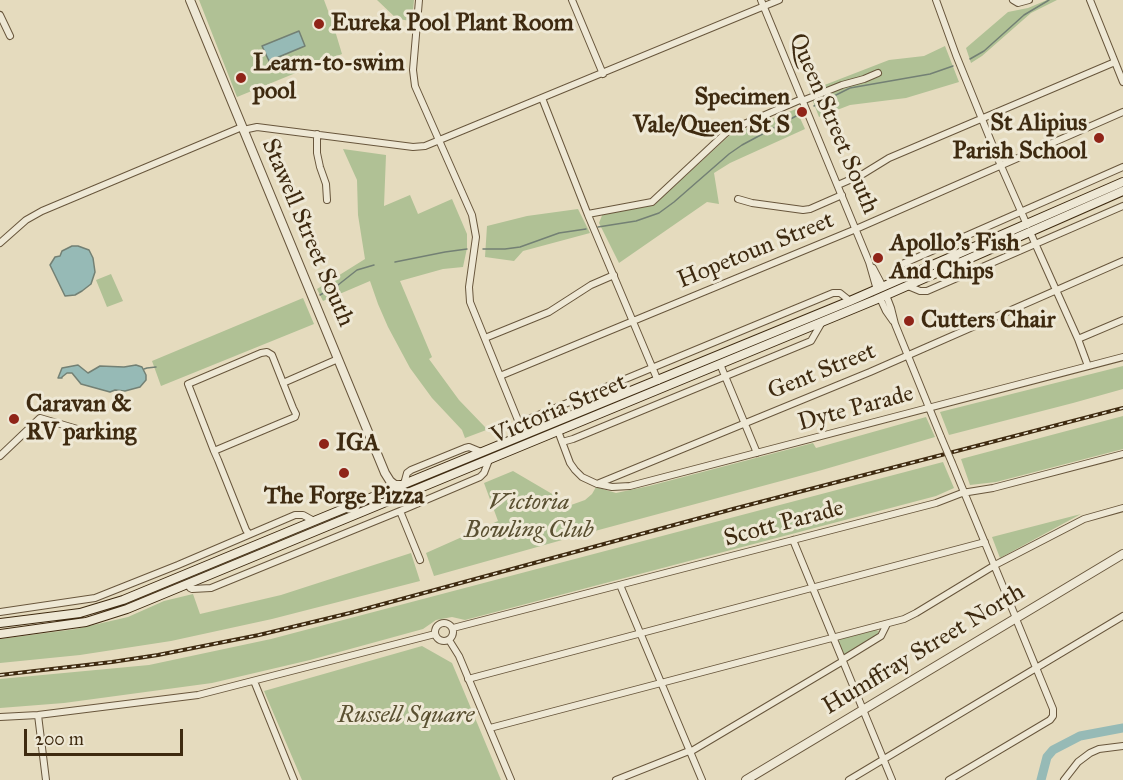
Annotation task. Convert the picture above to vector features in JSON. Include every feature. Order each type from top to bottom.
[{"type":"main road","name":"Victoria Street","points":[[0,634],[100,618],[188,585],[489,460],[526,439],[850,301],[908,286],[1123,182]]},
{"type":"main road","name":"Victoria Street","points":[[526,439],[558,431],[823,322],[882,292],[892,283],[1123,191]]},
{"type":"main road","name":"Victoria Street","points":[[0,623],[67,615],[123,600],[482,452],[515,444]]},
{"type":"main road","points":[[389,490],[401,496]]},
{"type":"main road","points":[[183,575],[188,585]]},
{"type":"street","name":"Stawell Street South","points":[[190,0],[387,477],[394,484],[402,485]]},
{"type":"street","points":[[419,0],[414,82],[418,96],[469,206],[475,226],[476,242],[469,296],[526,439]]},
{"type":"street","points":[[572,0],[603,74]]},
{"type":"street","points":[[0,243],[26,220],[42,211],[242,128],[257,127],[413,147],[425,146],[603,74],[762,3],[779,0]]},
{"type":"street","points":[[936,0],[1001,166],[1088,366]]},
{"type":"street","points":[[1014,1],[1020,3],[1029,0]]},
{"type":"street","points":[[1090,0],[1123,82]]},
{"type":"street","name":"Queen Street South","points":[[762,3],[1054,710],[1054,716],[1050,720],[949,780]]},
{"type":"street","points":[[0,15],[10,36]]},
{"type":"street","points":[[838,185],[889,158],[1115,62]]},
{"type":"street","points":[[588,214],[652,202],[728,131],[802,100],[878,73]]},
{"type":"street","points":[[542,98],[658,381]]},
{"type":"street","name":"Hopetoun Street","points":[[500,376],[856,229],[1123,112]]},
{"type":"street","points":[[317,134],[317,157],[326,184],[327,200]]},
{"type":"street","points":[[892,283],[900,265],[1123,167]]},
{"type":"street","points":[[738,199],[803,210],[842,195]]},
{"type":"street","points":[[908,286],[927,291],[1123,206]]},
{"type":"street","name":"Gent Street","points":[[597,484],[908,356],[1123,261]]},
{"type":"street","points":[[484,338],[552,310],[591,285],[614,275]]},
{"type":"street","points":[[519,423],[833,293],[840,294],[850,301]]},
{"type":"street","points":[[1078,339],[1123,320]]},
{"type":"street","points":[[562,442],[811,341],[823,322]]},
{"type":"street","points":[[214,451],[295,417],[296,414],[272,355],[267,352],[188,384],[214,451],[249,534]]},
{"type":"street","name":"Dyte Parade","points":[[597,484],[612,487],[630,486],[1123,357]]},
{"type":"street","points":[[283,383],[338,359]]},
{"type":"street","points":[[720,364],[757,453]]},
{"type":"street","points":[[0,456],[40,418],[91,434]]},
{"type":"street","points":[[558,431],[570,463],[578,474],[597,484]]},
{"type":"street","name":"Stawell Street South","points":[[374,447],[389,490]]},
{"type":"street","name":"Scott Parade","points":[[453,628],[936,503],[964,493],[1001,486],[1123,454]]},
{"type":"street","points":[[188,585],[192,589],[211,588],[400,511],[480,477],[489,460]]},
{"type":"street","points":[[490,728],[904,619],[995,566],[1084,519],[1123,508]]},
{"type":"street","points":[[400,511],[420,560]]},
{"type":"street","points":[[0,612],[95,598],[298,514],[314,520]]},
{"type":"street","points":[[793,540],[892,780]]},
{"type":"street","points":[[468,679],[985,542]]},
{"type":"street","name":"Humffray Street North","points":[[746,780],[1123,554]]},
{"type":"street","points":[[178,565],[183,575]]},
{"type":"street","points":[[620,585],[702,780]]},
{"type":"street","points":[[849,780],[1123,616]]},
{"type":"street","points":[[445,622],[453,628],[453,636],[449,640],[441,640],[435,634],[440,623],[445,622]]},
{"type":"street","points":[[616,780],[690,751],[881,636],[887,624]]},
{"type":"street","points":[[0,717],[38,715],[198,695],[435,634]]},
{"type":"street","points":[[449,640],[459,656],[511,780]]},
{"type":"street","points":[[254,681],[294,780]]},
{"type":"street","points":[[38,715],[45,780]]},
{"type":"street","points":[[1065,780],[1078,762],[1090,753],[1123,746]]},
{"type":"green space","points":[[199,0],[324,0],[342,54],[237,97]]},
{"type":"green space","points":[[377,0],[414,0],[412,21],[397,19]]},
{"type":"green space","points":[[1047,0],[1057,0],[1031,13],[971,63],[966,48],[1008,12],[1028,8]]},
{"type":"green space","points":[[945,46],[959,82],[906,98],[850,105],[819,117],[809,91],[889,60],[924,56]]},
{"type":"green space","points":[[796,109],[805,129],[730,163],[714,173],[719,204],[707,202],[619,263],[599,223],[603,213],[654,205],[730,135]]},
{"type":"green space","points":[[343,149],[386,155],[384,206],[410,195],[418,214],[452,199],[467,234],[463,267],[443,269],[400,281],[432,357],[429,359],[459,400],[489,429],[465,438],[462,430],[432,398],[410,368],[388,327],[370,281],[323,301],[317,289],[365,259],[358,215],[357,180]]},
{"type":"green space","points":[[578,209],[590,233],[523,251],[514,261],[485,257],[487,226],[527,216]]},
{"type":"green space","points":[[111,274],[123,301],[107,307],[96,280]]},
{"type":"green space","points":[[303,298],[314,324],[161,386],[152,361]]},
{"type":"green space","points":[[1123,366],[1123,389],[949,435],[940,412]]},
{"type":"green space","points":[[1123,416],[1123,449],[996,482],[970,485],[961,459]]},
{"type":"green space","name":"Victoria Bowling Club","points":[[926,417],[935,437],[434,576],[426,553],[498,521],[484,483],[513,471],[571,505],[585,500],[596,487],[616,493],[649,486],[813,443],[816,448]]},
{"type":"green space","points":[[943,462],[954,488],[936,496],[465,620],[452,617],[436,620],[423,629],[310,660],[212,683],[64,703],[0,708],[0,679],[149,665],[271,639]]},
{"type":"green space","points":[[1081,514],[1000,558],[992,537]]},
{"type":"green space","points":[[411,553],[420,581],[272,619],[171,641],[80,655],[0,663],[0,639],[76,629],[128,617],[164,601],[193,594],[200,614],[281,595]]},
{"type":"green space","points":[[879,631],[877,635],[845,655],[843,654],[838,643],[840,639]]},
{"type":"green space","name":"Russell Square","points":[[422,646],[452,663],[501,780],[302,780],[264,691]]},
{"type":"water","points":[[299,31],[305,46],[269,61],[262,46]]},
{"type":"water","points":[[72,246],[89,250],[95,272],[91,284],[75,295],[65,296],[50,265],[55,257],[60,256],[62,251]]},
{"type":"water","points":[[78,365],[88,373],[100,366],[136,365],[142,367],[146,380],[140,387],[110,392],[81,384],[72,373],[58,378],[62,368]]},
{"type":"waterway","points":[[970,59],[984,51],[1024,15],[1049,0]]},
{"type":"waterway","points":[[814,106],[850,88],[930,74],[953,66]]},
{"type":"waterway","points":[[598,227],[636,221],[659,213],[729,154],[798,115]]},
{"type":"waterway","points":[[483,249],[520,247],[559,233],[586,229]]},
{"type":"waterway","points":[[395,262],[467,249]]},
{"type":"waterway","points":[[320,295],[357,270],[374,265]]},
{"type":"waterway","points":[[144,369],[156,367]]},
{"type":"waterway","points":[[1041,780],[1047,757],[1053,750],[1080,736],[1123,728]]},
{"type":"railway","points":[[0,675],[158,655],[259,635],[350,613],[733,509],[1123,408]]},
{"type":"place","name":"Eureka Pool Plant Room","points":[[319,24]]},
{"type":"place","name":"Learn-to-swim pool","points":[[241,78]]},
{"type":"place","name":"Specimen Vale/Queen St S","points":[[802,112]]},
{"type":"place","name":"St Alipius Parish School","points":[[1099,138]]},
{"type":"place","name":"Apollo’s Fish And Chips","points":[[878,258]]},
{"type":"place","name":"Cutters Chair","points":[[909,321]]},
{"type":"place","name":"Caravan & RV parking","points":[[14,419]]},
{"type":"place","name":"IGA","points":[[324,444]]},
{"type":"place","name":"The Forge Pizza","points":[[344,473]]}]
